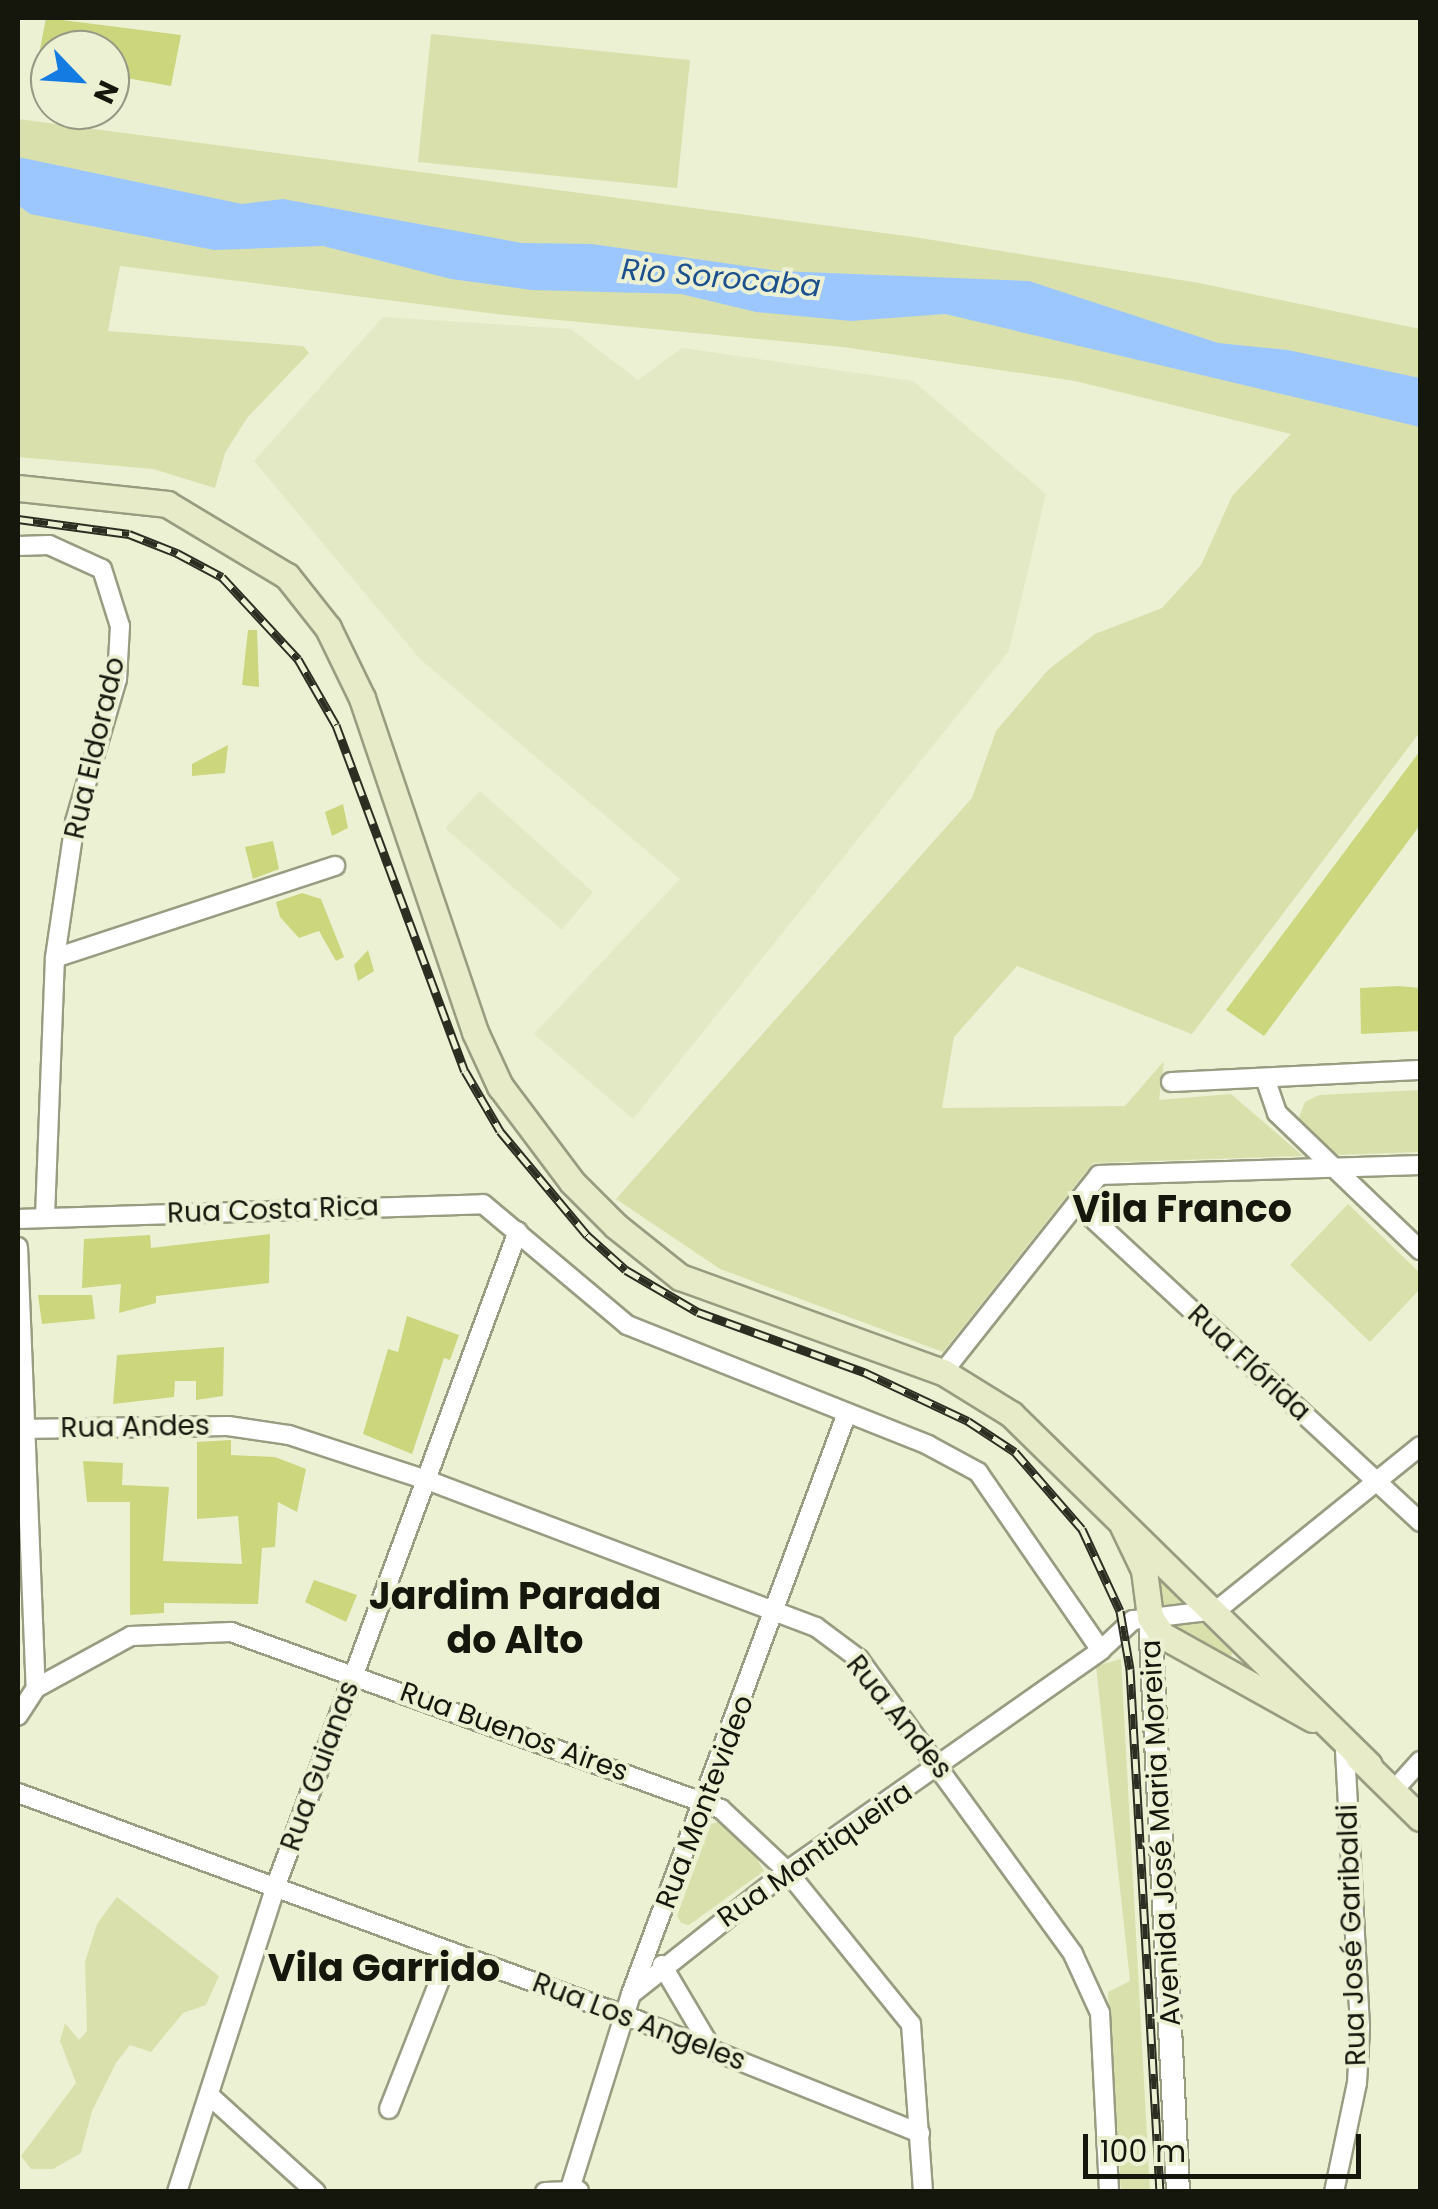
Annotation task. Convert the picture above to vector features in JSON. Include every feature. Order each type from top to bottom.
[{"type":"main road","points":[[18,488],[167,504],[287,576],[328,628],[362,698],[475,1032],[500,1086],[572,1182],[680,1277],[943,1372],[1012,1414],[1218,1610],[1420,1818]]},
{"type":"main road","points":[[1114,1508],[1144,1570],[1150,1617],[1176,1648],[1286,1702],[1344,1742]]},
{"type":"main road","points":[[1213,1668],[1236,1659],[1241,1635]]},
{"type":"street","name":"Rua Eldorado","points":[[18,546],[49,545],[102,569],[120,626],[117,679],[75,822],[55,958],[45,1217]]},
{"type":"street","points":[[55,958],[335,866]]},
{"type":"street","points":[[1171,1082],[1420,1070]]},
{"type":"street","points":[[1265,1078],[1277,1113],[1420,1250]]},
{"type":"street","points":[[943,1372],[1099,1175],[1420,1166]]},
{"type":"street","name":"Rua Costa Rica","points":[[18,1220],[483,1204],[518,1231]]},
{"type":"street","name":"Rua Flórida","points":[[1076,1204],[1420,1522]]},
{"type":"street","name":"Avenida José Maria Moreira","points":[[518,1231],[627,1325],[848,1413],[978,1472],[1101,1650],[1133,1620],[1150,1617],[1178,2192]]},
{"type":"street","name":"Rua Guianas","points":[[177,2192],[275,1888],[518,1231]]},
{"type":"street","points":[[18,1247],[20,1429],[36,1688],[18,1716]]},
{"type":"street","name":"Rua Montevideo","points":[[573,2190],[631,1994],[778,1611],[848,1413]]},
{"type":"street","name":"Rua Andes","points":[[20,1429],[228,1426],[329,1446],[816,1627],[859,1659],[1073,1954],[1100,2012],[1109,2192]]},
{"type":"street","points":[[1150,1617],[1218,1610],[1420,1446]]},
{"type":"street","name":"Rua Buenos Aires","points":[[36,1688],[132,1636],[177,1630],[231,1632],[355,1673],[706,1802],[751,1834],[787,1872],[911,2024],[920,2133]]},
{"type":"street","name":"Rua Mantiqueira","points":[[631,1994],[787,1872],[1101,1650]]},
{"type":"street","name":"Rua José Garibaldi","points":[[1334,2192],[1351,2122],[1360,2027],[1344,1742]]},
{"type":"street","points":[[1396,1789],[1420,1761]]},
{"type":"street","name":"Rua Los Angeles","points":[[18,1794],[624,2015],[920,2133]]},
{"type":"street","points":[[389,2110],[451,1952]]},
{"type":"street","points":[[662,1966],[711,2048]]},
{"type":"street","points":[[210,2096],[316,2192]]},
{"type":"street","points":[[920,2133],[923,2192]]},
{"type":"street","points":[[545,2192],[573,2190]]},
{"type":"shaded area","points":[[431,34],[690,60],[677,188],[418,162]]},
{"type":"shaded area","points":[[18,119],[30,121],[30,130],[102,130],[914,237],[1199,283],[1420,329],[1420,732],[1192,1034],[1017,966],[954,1037],[942,1108],[1125,1106],[1164,1061],[1159,1100],[1231,1094],[1303,1156],[1093,1163],[943,1352],[720,1269],[616,1199],[972,798],[996,731],[1048,670],[1095,634],[1162,608],[1201,565],[1232,496],[1291,434],[1075,381],[843,347],[496,314],[120,266],[108,331],[303,346],[309,353],[247,418],[225,453],[215,488],[153,469],[18,457]]},
{"type":"shaded area","points":[[383,317],[571,329],[638,380],[682,348],[913,381],[1046,494],[1009,651],[633,1119],[534,1034],[680,879],[420,659],[254,461]]},
{"type":"shaded area","points":[[480,791],[593,892],[562,930],[445,828]]},
{"type":"shaded area","points":[[1420,1090],[1420,1152],[1338,1155],[1298,1120],[1305,1102],[1319,1095]]},
{"type":"shaded area","points":[[1348,1204],[1420,1273],[1420,1289],[1370,1342],[1290,1265]]},
{"type":"shaded area","points":[[1137,1535],[1235,1645],[1232,1655],[1222,1661],[1159,1619]]},
{"type":"shaded area","points":[[1121,1659],[1150,2191],[1121,2191],[1108,1992],[1130,1981],[1096,1666]]},
{"type":"shaded area","points":[[718,1822],[746,1840],[764,1871],[689,1925],[681,1923],[677,1916],[711,1824]]},
{"type":"shaded area","points":[[117,1897],[219,1976],[206,2005],[183,2013],[151,2052],[130,2045],[116,2063],[92,2111],[81,2153],[53,2169],[31,2169],[21,2156],[76,2083],[60,2041],[65,2023],[79,2040],[87,2031],[85,1962],[97,1924]]},
{"type":"water","name":"Rio Sorocaba","points":[[18,157],[242,204],[283,199],[522,243],[592,244],[779,271],[1029,281],[1218,343],[1288,350],[1420,378],[1420,427],[945,314],[851,321],[756,312],[681,294],[532,290],[451,279],[323,246],[214,250],[30,214],[18,205]]},
{"type":"building","points":[[46,18],[181,35],[171,86],[130,79],[130,30],[44,30]]},
{"type":"building","points":[[248,630],[257,630],[259,687],[242,685]]},
{"type":"building","points":[[228,745],[225,773],[192,776],[192,764]]},
{"type":"building","points":[[1420,751],[1420,825],[1264,1036],[1226,1010]]},
{"type":"building","points":[[343,804],[348,828],[332,836],[325,812]]},
{"type":"building","points":[[273,841],[279,869],[253,879],[245,847]]},
{"type":"building","points":[[302,893],[321,899],[344,957],[336,961],[319,931],[299,938],[280,917],[276,902]]},
{"type":"building","points":[[368,950],[374,971],[358,981],[354,965]]},
{"type":"building","points":[[1360,988],[1420,988],[1420,1031],[1361,1034]]},
{"type":"building","points":[[270,1234],[269,1283],[156,1296],[156,1303],[119,1313],[121,1284],[82,1288],[84,1239],[150,1235],[151,1248]]},
{"type":"building","points":[[38,1295],[92,1295],[95,1319],[42,1324]]},
{"type":"building","points":[[407,1316],[459,1335],[450,1360],[444,1358],[412,1454],[363,1434],[388,1349],[398,1352]]},
{"type":"building","points":[[224,1347],[223,1396],[196,1400],[196,1381],[175,1381],[174,1397],[113,1404],[117,1355]]},
{"type":"building","points":[[231,1440],[231,1455],[275,1457],[306,1469],[297,1512],[278,1502],[275,1547],[262,1548],[258,1604],[164,1603],[164,1613],[130,1615],[130,1502],[87,1502],[83,1461],[123,1463],[122,1485],[169,1487],[163,1561],[242,1564],[238,1516],[197,1519],[197,1442]]},
{"type":"building","points":[[314,1580],[357,1595],[346,1622],[305,1602]]},
{"type":"railway","points":[[18,519],[129,534],[177,553],[222,577],[298,659],[336,725],[465,1071],[500,1131],[587,1235],[626,1270],[698,1312],[864,1372],[968,1421],[1015,1452],[1082,1529],[1120,1611],[1130,1669],[1160,2192]]},
{"type":"district","name":"Vila Franco","points":[[1182,1209]]},
{"type":"district","name":"Jardim Parada do Alto","points":[[515,1618]]},
{"type":"district","name":"Vila Garrido","points":[[384,1968]]}]
